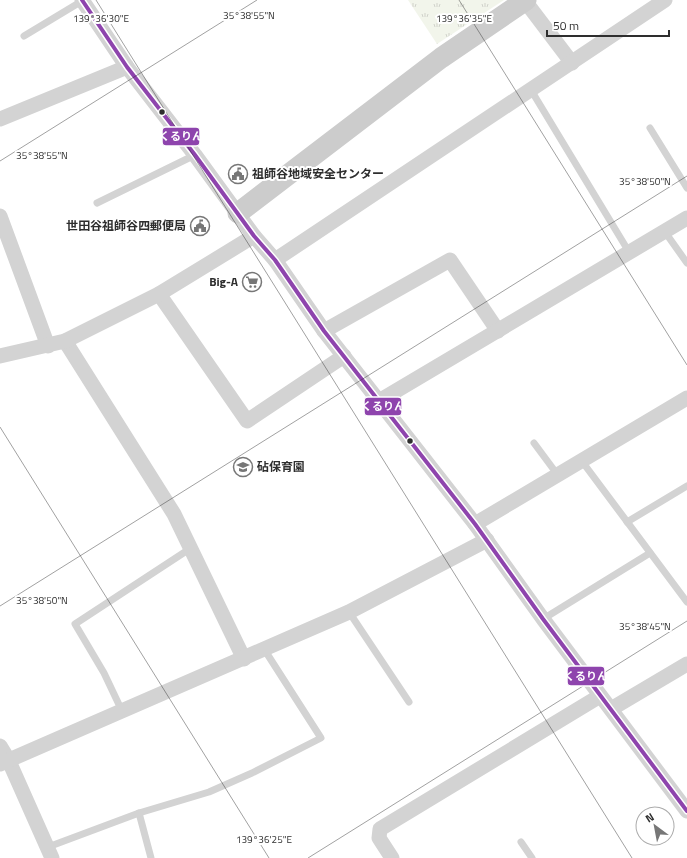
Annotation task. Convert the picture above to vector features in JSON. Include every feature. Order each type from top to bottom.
[{"type":"street","points":[[82,0],[127,67],[195,155],[254,236],[275,260],[324,331],[475,524],[600,696],[687,811]]},
{"type":"street","points":[[238,214],[441,58],[525,0],[572,63]]},
{"type":"street","points":[[275,260],[665,0]]},
{"type":"street","points":[[0,119],[127,67]]},
{"type":"street","points":[[0,216],[48,346]]},
{"type":"street","points":[[379,401],[629,252],[666,232],[687,218]]},
{"type":"street","points":[[0,356],[65,341],[159,294],[254,236]]},
{"type":"street","points":[[324,331],[450,260],[498,331]]},
{"type":"street","points":[[159,294],[247,420],[344,356]]},
{"type":"street","points":[[65,341],[174,514],[244,659]]},
{"type":"street","points":[[475,524],[581,460],[685,402]]},
{"type":"street","points":[[4,762],[244,659],[349,612],[487,540]]},
{"type":"street","points":[[611,709],[687,664]]},
{"type":"street","points":[[392,858],[379,838],[380,829],[600,696]]},
{"type":"street","points":[[0,746],[4,762],[50,853]]},
{"type":"lane","points":[[24,36],[82,0]]},
{"type":"lane","points":[[531,90],[629,252]]},
{"type":"lane","points":[[650,128],[687,188]]},
{"type":"lane","points":[[97,203],[195,155]]},
{"type":"lane","points":[[666,232],[687,263]]},
{"type":"lane","points":[[534,443],[557,474]]},
{"type":"lane","points":[[581,460],[687,602]]},
{"type":"lane","points":[[628,522],[687,486]]},
{"type":"lane","points":[[122,711],[104,673],[75,624],[191,548]]},
{"type":"lane","points":[[543,618],[650,553]]},
{"type":"lane","points":[[349,612],[409,702]]},
{"type":"lane","points":[[50,853],[139,813],[209,792],[252,774],[321,738],[264,649]]},
{"type":"lane","points":[[139,813],[151,858]]},
{"type":"lane","points":[[521,842],[532,858]]},
{"type":"green space","points":[[408,0],[504,0],[437,44]]},
{"type":"transit line","name":"くるりん","points":[[82,0],[127,67],[195,155],[254,236],[275,260],[324,331],[475,524],[543,619],[687,811]]},
{"type":"place","name":"祖師谷地域安全センター","points":[[238,174]]},
{"type":"place","name":"世田谷祖師谷四郵便局","points":[[200,226]]},
{"type":"place","name":"Big-A","points":[[252,282]]},
{"type":"place","name":"砧保育園","points":[[243,467]]}]
